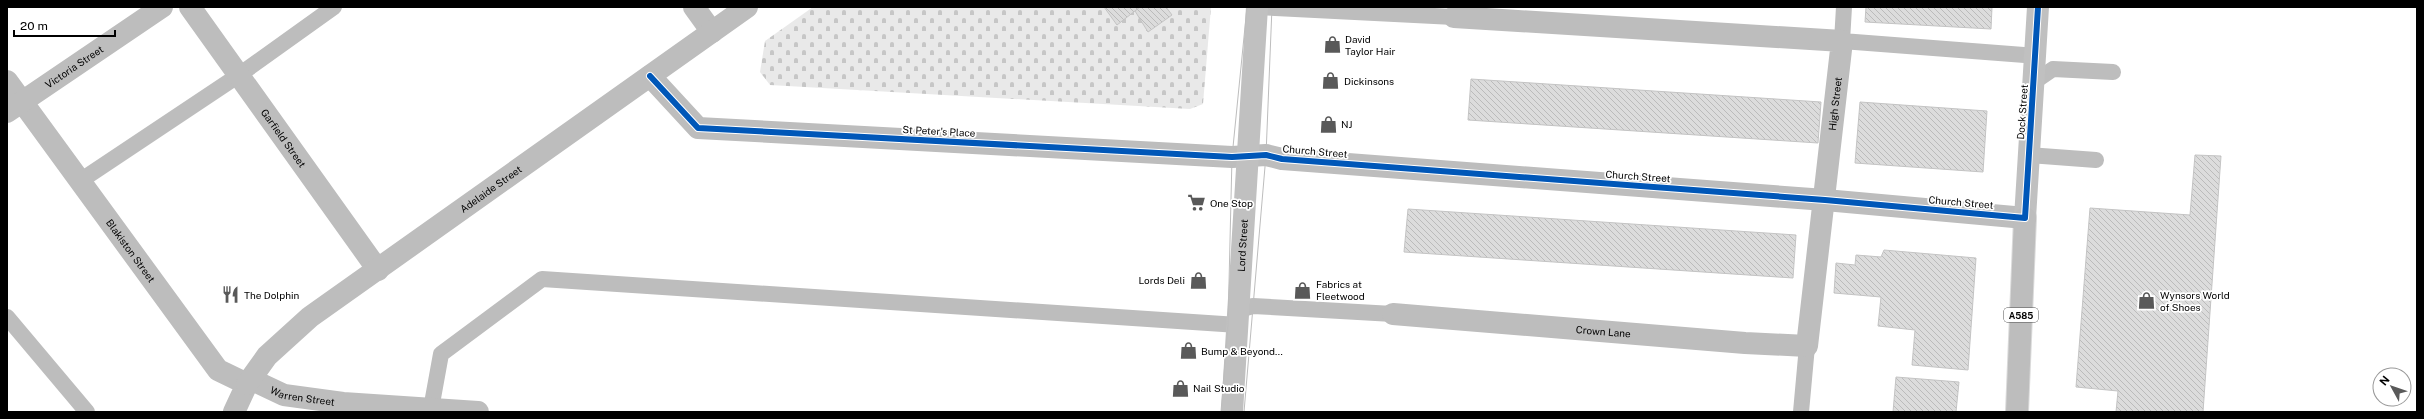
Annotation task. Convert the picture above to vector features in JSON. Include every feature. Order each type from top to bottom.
[{"type":"main road","name":"Victoria Street","points":[[15,107],[162,7]]},
{"type":"main road","name":"Garfield Street","points":[[190,7],[378,270]]},
{"type":"main road","points":[[694,7],[712,32]]},
{"type":"main road","name":"Adelaide Street","points":[[248,382],[283,339],[310,317],[747,7]]},
{"type":"main road","points":[[1454,17],[1842,41]]},
{"type":"main road","name":"High Street","points":[[1825,200],[1842,41]]},
{"type":"main road","name":"St Peter's Place","points":[[650,76],[698,128],[1249,157]]},
{"type":"main road","name":"Blakiston Street","points":[[7,81],[15,107],[80,181],[218,370],[248,382]]},
{"type":"main road","name":"Church Street","points":[[1249,157],[1266,155],[1282,159],[1825,200],[2026,218]]},
{"type":"main road","points":[[1807,346],[1825,200]]},
{"type":"main road","name":"Dock Street","points":[[2017,412],[2026,218]]},
{"type":"main road","name":"Crown Lane","points":[[1393,314],[1744,343],[1807,346]]},
{"type":"main road","points":[[234,412],[248,382]]},
{"type":"main road","name":"Warren Street","points":[[248,382],[284,395],[343,403],[478,412]]},
{"type":"street","name":"Lord Street","points":[[1232,412],[1244,314],[1249,157],[1257,7]]},
{"type":"street","name":"Dock Street","points":[[2026,218],[2038,7]]},
{"type":"lane","points":[[80,181],[239,75],[334,7]]},
{"type":"lane","points":[[1257,7],[1402,11],[1454,17]]},
{"type":"lane","name":"High Street","points":[[1842,41],[1844,7]]},
{"type":"lane","points":[[1842,41],[2036,56]]},
{"type":"lane","points":[[2034,82],[2053,69],[2113,72]]},
{"type":"lane","points":[[2029,156],[2096,160]]},
{"type":"lane","name":"Crown Lane","points":[[431,409],[441,354],[542,279],[1244,314],[1393,314]]},
{"type":"lane","points":[[7,317],[87,412]]},
{"type":"lane","points":[[1801,412],[1807,346]]},
{"type":"green space","points":[[813,7],[1211,7],[1203,104],[1190,109],[770,85],[760,72],[765,41]]},
{"type":"building","points":[[1104,7],[1140,7],[1117,25]]},
{"type":"building","points":[[1140,7],[1166,7],[1172,15],[1148,32],[1135,11]]},
{"type":"building","points":[[1866,7],[1992,7],[1991,29],[1865,22]]},
{"type":"building","points":[[1471,79],[1821,102],[1818,143],[1468,120]]},
{"type":"building","points":[[1860,102],[1987,111],[1983,172],[1855,163]]},
{"type":"building","name":"Wynsors World of Shoes","points":[[2195,155],[2221,156],[2203,412],[2116,412],[2118,391],[2076,387],[2090,208],[2190,215]]},
{"type":"building","points":[[1408,209],[1796,235],[1793,278],[1404,252]]},
{"type":"building","points":[[1884,250],[1976,258],[1968,370],[1912,365],[1915,330],[1878,326],[1881,297],[1834,293],[1836,263],[1855,265],[1856,255],[1881,257]]},
{"type":"building","points":[[1896,377],[1959,382],[1956,412],[1893,412]]},
{"type":"tram line","points":[[1221,412],[1228,325],[1232,157],[1247,7]]},
{"type":"tram line","points":[[1244,412],[1266,155],[1272,7]]},
{"type":"cycle path","points":[[650,76],[698,128],[1232,157],[1266,155],[1282,159],[1825,200],[2025,218],[2038,7]]},
{"type":"place","name":"David Taylor Hair","points":[[1332,45]]},
{"type":"place","name":"Dickinsons","points":[[1331,81]]},
{"type":"place","name":"NJ","points":[[1328,124]]},
{"type":"place","name":"One Stop","points":[[1197,203]]},
{"type":"place","name":"Lords Deli","points":[[1198,280]]},
{"type":"place","name":"Fabrics at Fleetwood","points":[[1303,290]]},
{"type":"place","name":"The Dolphin","points":[[231,295]]},
{"type":"place","name":"Wynsors World of Shoes","points":[[2147,301]]},
{"type":"place","name":"Bump & Beyond...","points":[[1188,351]]},
{"type":"place","name":"Nail Studio","points":[[1180,388]]}]
